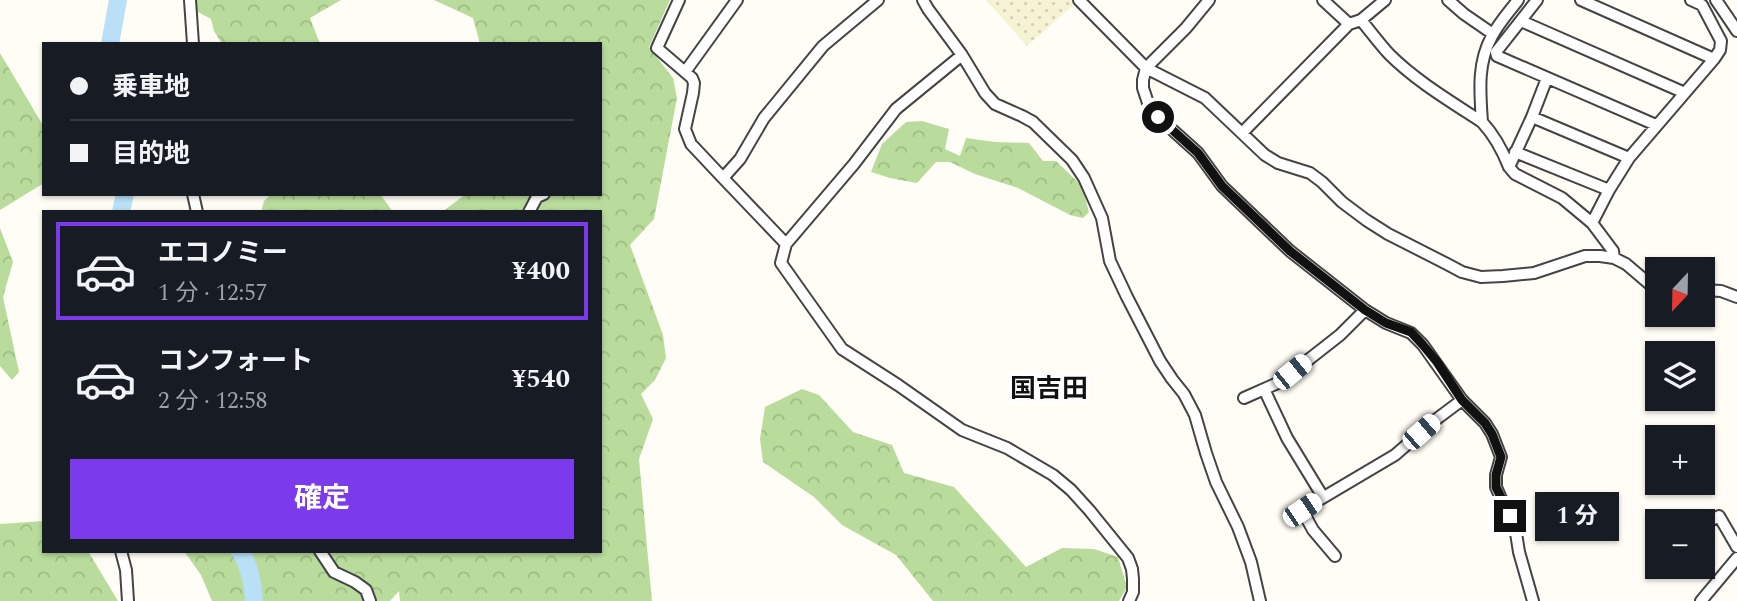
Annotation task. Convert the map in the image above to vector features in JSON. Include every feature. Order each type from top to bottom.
[{"type":"street","points":[[190,0],[193,42]]},
{"type":"street","points":[[679,0],[657,48],[692,78],[694,83],[685,129],[691,144],[786,244]]},
{"type":"street","points":[[685,72],[737,0]]},
{"type":"street","points":[[723,178],[740,159],[764,118],[823,46],[878,0]]},
{"type":"street","points":[[923,0],[985,93],[995,104],[1032,122],[1072,160],[1084,178],[1102,218],[1110,261],[1160,361],[1184,394],[1195,415],[1216,482],[1238,527],[1251,562],[1259,601]]},
{"type":"street","points":[[1079,0],[1146,68],[1205,98],[1265,155],[1316,177],[1366,220],[1462,272],[1482,277],[1534,273],[1585,256],[1614,258],[1645,279]]},
{"type":"street","points":[[1323,0],[1349,24]]},
{"type":"street","points":[[1242,132],[1349,24],[1361,20],[1385,0]]},
{"type":"street","points":[[1448,0],[1493,34]]},
{"type":"street","points":[[1482,122],[1480,86],[1484,54],[1493,34],[1518,0]]},
{"type":"street","points":[[1537,0],[1496,52],[1497,56],[1657,125]]},
{"type":"street","points":[[1581,0],[1714,59]]},
{"type":"street","points":[[1592,223],[1629,158],[1720,50],[1721,41],[1702,5],[1691,0]]},
{"type":"street","points":[[1716,0],[1737,31]]},
{"type":"street","points":[[1214,1],[1146,68],[1143,88],[1149,103],[1158,117],[1198,153],[1222,186],[1290,251],[1365,310],[1386,323],[1411,332],[1437,362],[1462,400],[1485,423],[1501,457],[1496,487],[1516,533],[1533,601]]},
{"type":"street","points":[[1361,20],[1389,53],[1412,73],[1482,122],[1503,150],[1508,167],[1515,174],[1562,198],[1592,223],[1613,251],[1614,258]]},
{"type":"street","points":[[1521,21],[1685,93]]},
{"type":"street","points":[[962,55],[896,109],[854,164],[786,244],[781,263],[842,349],[962,429],[1007,449],[1053,475],[1071,490],[1128,558],[1133,579],[1133,592],[1129,601]]},
{"type":"street","points":[[1508,167],[1547,78]]},
{"type":"street","points":[[1532,117],[1629,158]]},
{"type":"street","points":[[1515,152],[1609,190]]},
{"type":"street","points":[[1715,291],[1737,297]]},
{"type":"street","points":[[1244,398],[1280,382],[1340,335],[1365,310]]},
{"type":"street","points":[[1264,389],[1287,438],[1323,496]]},
{"type":"street","points":[[1335,556],[1313,530],[1302,510],[1395,455],[1462,400]]},
{"type":"street","points":[[1715,518],[1719,516],[1737,547]]},
{"type":"street","points":[[122,553],[126,570],[128,601]]},
{"type":"street","points":[[321,553],[334,572],[366,590],[370,601]]},
{"type":"street","points":[[1701,601],[1737,558]]},
{"type":"shaded area","points":[[986,0],[1074,0],[1076,3],[1027,46]]},
{"type":"green space","points":[[193,0],[341,0],[310,18],[319,42],[221,42],[211,19],[198,12]]},
{"type":"green space","points":[[434,0],[670,0],[649,47],[673,78],[677,98],[654,219],[630,245],[663,335],[666,358],[655,380],[641,394],[653,419],[639,459],[652,601],[400,601],[399,591],[390,601],[212,601],[201,575],[185,553],[602,553],[602,210],[445,210],[463,196],[602,196],[602,42],[479,42],[473,18]]},
{"type":"green space","points":[[0,53],[42,124],[42,184],[0,210]]},
{"type":"green space","points":[[922,121],[949,129],[945,149],[960,156],[966,138],[1029,143],[1043,161],[1056,161],[1082,186],[1089,212],[1083,218],[1070,215],[1018,188],[975,174],[950,162],[936,162],[917,183],[871,172],[882,144],[906,122]]},
{"type":"green space","points":[[269,196],[381,196],[392,210],[262,210]]},
{"type":"green space","points":[[0,228],[13,262],[3,297],[19,372],[12,380],[0,366]]},
{"type":"green space","points":[[802,389],[819,395],[853,432],[892,445],[904,473],[954,487],[1026,567],[1062,548],[1094,549],[1118,557],[1127,587],[1119,601],[933,601],[896,555],[842,525],[814,497],[763,462],[760,439],[765,407]]},
{"type":"green space","points":[[42,521],[42,553],[89,553],[118,601],[0,601],[0,524]]},
{"type":"waterway","points":[[110,42],[118,0]]},
{"type":"waterway","points":[[121,210],[125,196]]},
{"type":"waterway","points":[[241,553],[250,575],[254,601]]},
{"type":"district","name":"国吉田","points":[[1049,389]]},
{"type":"route","points":[[1158,117],[1198,153],[1222,186],[1290,251],[1365,310],[1386,323],[1411,332],[1423,345],[1468,408],[1485,423],[1492,434],[1501,457],[1496,487],[1510,516]]}]
